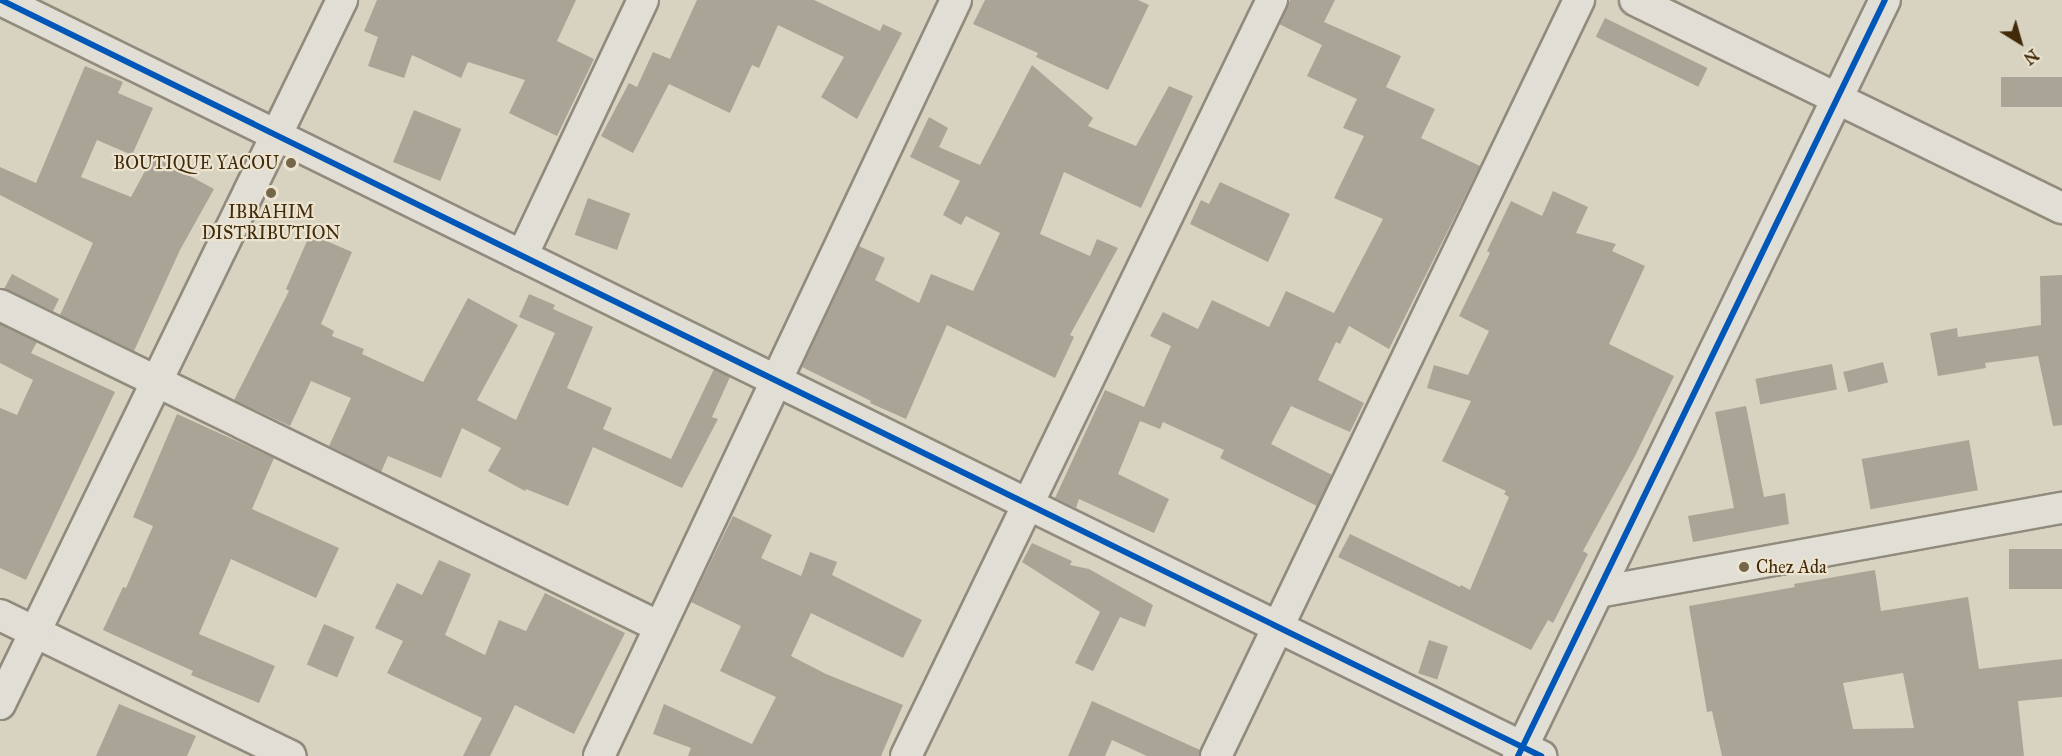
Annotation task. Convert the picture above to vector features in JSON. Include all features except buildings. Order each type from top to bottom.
[{"type":"street","points":[[1,0],[1278,627],[1527,753],[1598,592],[1885,0]]},
{"type":"street","points":[[0,704],[342,0]]},
{"type":"street","points":[[522,256],[643,0]]},
{"type":"street","points":[[599,756],[956,0]]},
{"type":"street","points":[[906,756],[1272,0]]},
{"type":"street","points":[[1216,756],[1578,0]]},
{"type":"street","points":[[1635,0],[2062,208]]},
{"type":"street","points":[[0,305],[660,627]]},
{"type":"street","points":[[1598,592],[2062,508]]},
{"type":"street","points":[[0,615],[291,756]]},
{"type":"cycle path","points":[[1,0],[1541,756]]},
{"type":"cycle path","points":[[1518,756],[1885,0]]},
{"type":"place","name":"BOUTIQUE YACOU","points":[[291,163]]},
{"type":"place","name":"IBRAHIM DISTRIBUTION","points":[[271,193]]},
{"type":"place","name":"Chez Ada","points":[[1744,567]]}]
